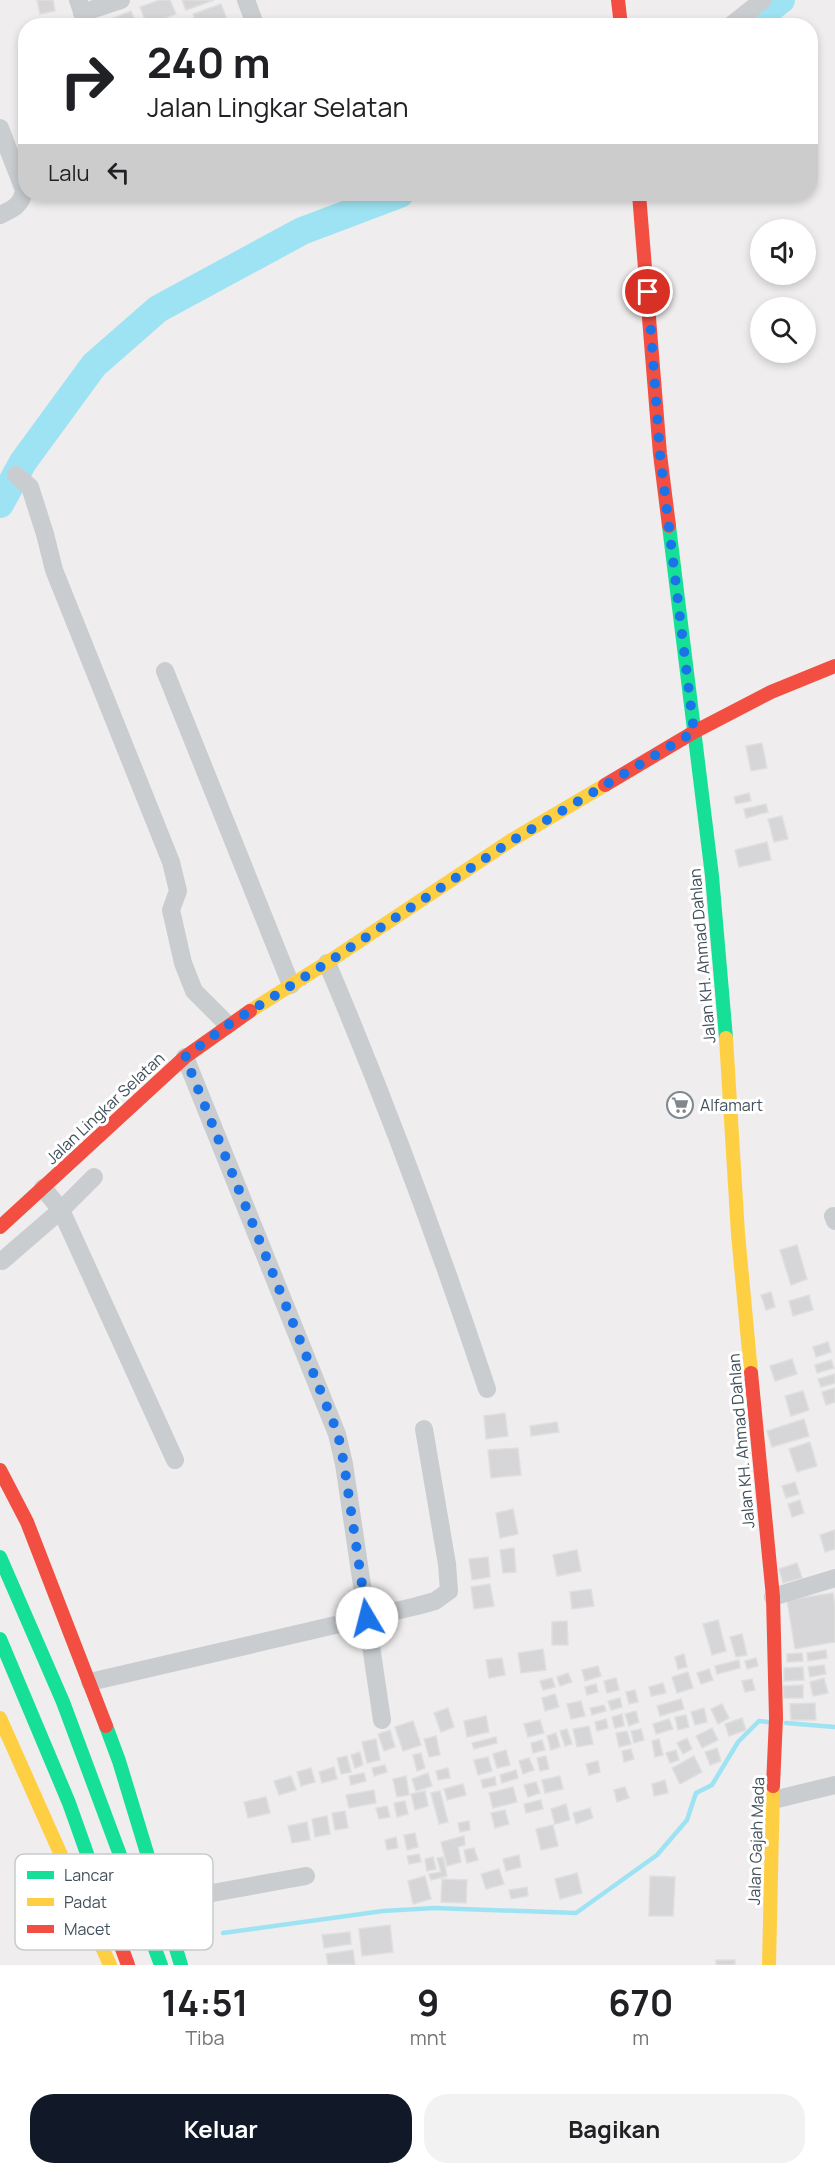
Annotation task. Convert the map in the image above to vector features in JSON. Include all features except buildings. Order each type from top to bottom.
[{"type":"main road","points":[[618,0],[620,18]]},
{"type":"main road","name":"Jalan KH. Ahmad Dahlan","points":[[640,201],[660,454],[712,876],[727,1052],[738,1234],[773,1597],[776,1718]]},
{"type":"main road","name":"Jalan Lingkar Selatan","points":[[0,1227],[185,1057],[228,1025],[327,963],[510,842],[694,727],[835,666]]},
{"type":"main road","points":[[0,1470],[27,1522],[90,1682],[119,1761],[148,1854]]},
{"type":"main road","points":[[0,1557],[63,1702],[120,1854]]},
{"type":"main road","points":[[0,1639],[69,1803],[88,1854]]},
{"type":"main road","points":[[0,1718],[61,1854]]},
{"type":"main road","name":"Jalan Gajah Mada","points":[[769,1960],[776,1718]]},
{"type":"main road","points":[[103,1950],[110,1965]]},
{"type":"main road","points":[[123,1950],[128,1965]]},
{"type":"main road","points":[[155,1950],[161,1965]]},
{"type":"main road","points":[[177,1950],[181,1965]]},
{"type":"street","points":[[82,13],[122,0]]},
{"type":"street","points":[[246,0],[253,18]]},
{"type":"street","points":[[740,18],[763,0]]},
{"type":"street","points":[[0,128],[18,174]]},
{"type":"street","points":[[0,215],[21,201]]},
{"type":"street","points":[[16,475],[30,487],[54,570],[171,862],[178,891],[171,910],[183,963],[194,991],[228,1025]]},
{"type":"street","points":[[165,671],[291,985]]},
{"type":"street","points":[[327,963],[364,1050],[460,1307],[487,1389]]},
{"type":"street","points":[[185,1057],[338,1434],[382,1720]]},
{"type":"street","points":[[2,1261],[61,1210],[94,1176]]},
{"type":"street","points":[[43,1188],[61,1210],[175,1460]]},
{"type":"street","points":[[90,1682],[435,1601],[449,1591],[447,1564],[424,1429]]},
{"type":"street","points":[[773,1597],[835,1578]]},
{"type":"street","points":[[773,1800],[835,1785]]},
{"type":"street","points":[[213,1893],[306,1876]]},
{"type":"waterway","points":[[757,18],[781,0]]},
{"type":"waterway","points":[[0,504],[23,462],[94,365],[158,309],[302,231],[381,201]]},
{"type":"waterway","points":[[223,1933],[383,1911],[434,1908],[576,1913],[657,1855],[687,1820],[696,1793],[712,1785],[738,1742],[759,1721],[768,1722]]},
{"type":"waterway","points":[[786,1723],[835,1727]]},
{"type":"traffic: fast","points":[[669,526],[712,876],[726,1038]]},
{"type":"traffic: fast","points":[[0,1557],[63,1702],[120,1854]]},
{"type":"traffic: fast","points":[[0,1639],[69,1803],[87,1854]]},
{"type":"traffic: fast","points":[[106,1726],[147,1854]]},
{"type":"traffic: fast","points":[[155,1950],[161,1965]]},
{"type":"traffic: fast","points":[[176,1950],[181,1965]]},
{"type":"traffic: slow","points":[[250,1011],[510,841],[605,785]]},
{"type":"traffic: slow","points":[[726,1038],[738,1234],[751,1373]]},
{"type":"traffic: slow","points":[[0,1718],[61,1854]]},
{"type":"traffic: slow","points":[[769,1965],[773,1786]]},
{"type":"traffic: slow","points":[[103,1950],[110,1965]]},
{"type":"traffic: jam","points":[[618,0],[620,18]]},
{"type":"traffic: jam","points":[[640,201],[660,454],[669,526]]},
{"type":"traffic: jam","points":[[605,785],[694,732],[771,692],[835,666]]},
{"type":"traffic: jam","points":[[0,1227],[185,1057],[250,1011]]},
{"type":"traffic: jam","points":[[751,1373],[773,1597],[776,1718],[773,1786]]},
{"type":"traffic: jam","points":[[0,1470],[27,1522],[106,1726]]},
{"type":"traffic: jam","points":[[122,1950],[128,1965]]},
{"type":"place","name":"Alfamart","points":[[680,1105]]},
{"type":"route","points":[[367,1618],[338,1434],[185,1057],[228,1025],[327,963],[422,898],[510,842],[694,732],[660,454],[648,292]]}]
